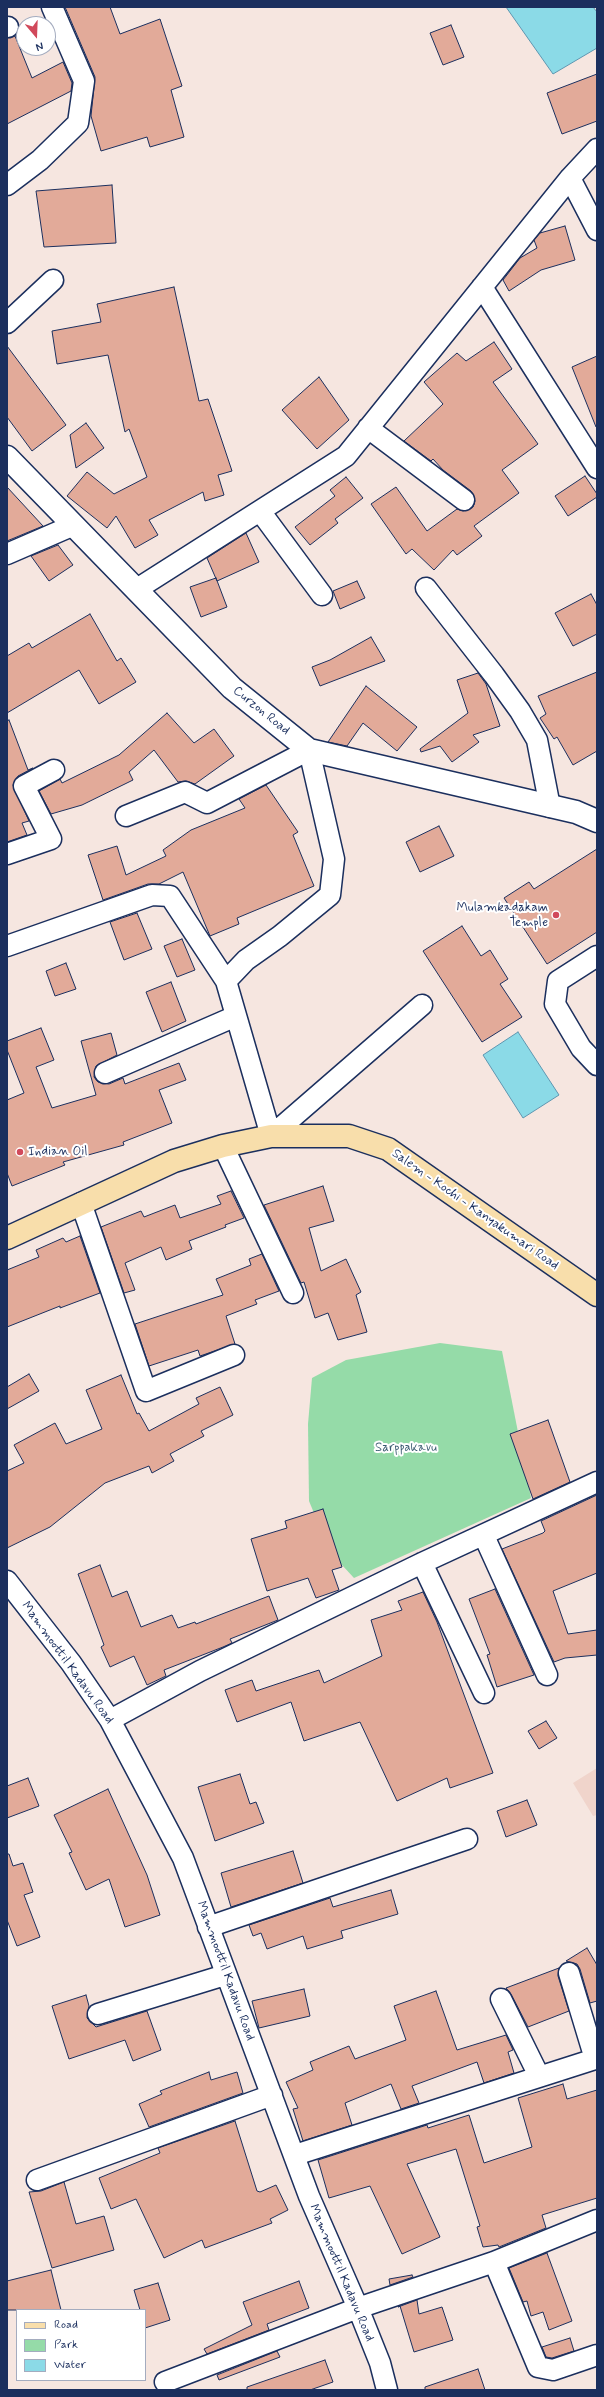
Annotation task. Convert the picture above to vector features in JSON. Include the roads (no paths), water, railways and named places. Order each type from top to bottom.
[{"type":"main road","name":"Curzon Road","points":[[7,456],[232,688],[309,750],[576,812],[597,821]]},
{"type":"main road","name":"Salem - Kochi - Kanyakumari Road","points":[[7,1238],[174,1161],[223,1146],[271,1136],[350,1136],[388,1149],[597,1295]]},
{"type":"street","points":[[7,185],[40,160],[78,123],[84,80],[52,7]]},
{"type":"street","points":[[137,590],[346,456],[570,178],[597,149]]},
{"type":"street","points":[[570,178],[597,230]]},
{"type":"street","points":[[7,323],[53,280]]},
{"type":"street","points":[[482,287],[597,468]]},
{"type":"street","points":[[368,428],[464,500]]},
{"type":"street","points":[[260,511],[322,596]]},
{"type":"street","points":[[7,554],[74,525]]},
{"type":"street","points":[[426,588],[494,675],[520,711],[537,740],[550,806]]},
{"type":"street","points":[[126,816],[185,792],[207,803],[309,750],[334,859],[330,895],[280,936],[246,960],[226,981]]},
{"type":"street","points":[[7,854],[51,839],[24,786],[54,770]]},
{"type":"street","points":[[7,946],[152,895],[170,896],[226,981],[271,1136],[422,1005]]},
{"type":"street","points":[[597,956],[558,981],[555,1004],[581,1048],[597,1065]]},
{"type":"street","points":[[105,1073],[236,1016]]},
{"type":"street","points":[[223,1146],[293,1293]]},
{"type":"street","points":[[81,1203],[146,1391],[234,1355]]},
{"type":"street","points":[[110,1720],[200,1671],[422,1563],[484,1536],[597,1482]]},
{"type":"street","points":[[484,1536],[547,1675]]},
{"type":"street","points":[[422,1563],[484,1693]]},
{"type":"street","name":"Mammoottil Kadavu Road","points":[[7,1581],[71,1663],[110,1720],[184,1858],[225,1975],[295,2155],[309,2196],[358,2308],[380,2363],[387,2390]]},
{"type":"street","points":[[208,1926],[467,1840]]},
{"type":"street","points":[[295,2155],[595,2059],[569,1973]]},
{"type":"street","points":[[98,2014],[225,1975]]},
{"type":"street","points":[[501,2000],[538,2076]]},
{"type":"street","points":[[37,2180],[272,2095]]},
{"type":"street","points":[[164,2382],[358,2308],[494,2262],[597,2220]]},
{"type":"street","points":[[494,2262],[538,2367],[553,2370],[597,2355]]},
{"type":"water","points":[[506,7],[593,7],[597,12],[597,48],[553,74]]},
{"type":"water","points":[[518,1032],[559,1095],[523,1118],[483,1055]]},
{"type":"place","name":"Mulamkadakam Temple","points":[[556,915]]},
{"type":"place","name":"Indian Oil","points":[[20,1152]]},
{"type":"park label","name":"Sarppakavu","points":[[406,1448]]}]
